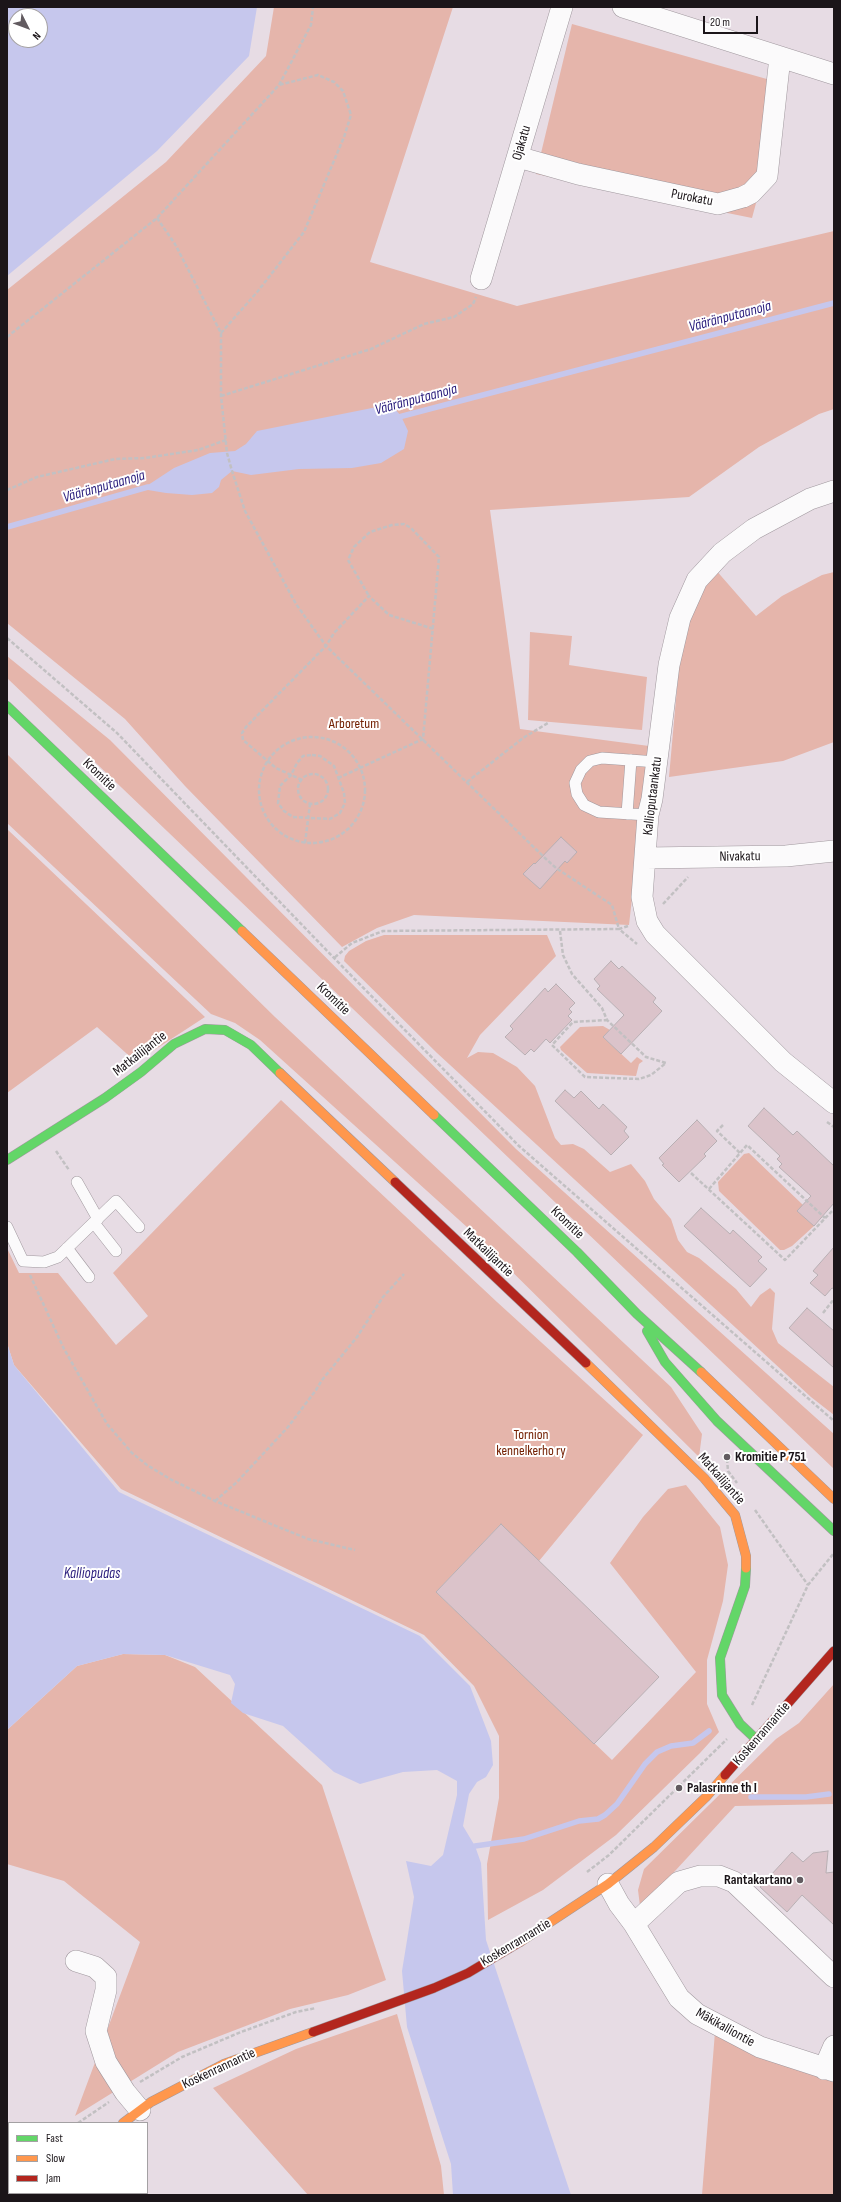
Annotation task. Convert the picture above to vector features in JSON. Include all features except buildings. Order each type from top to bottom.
[{"type":"street","name":"Ojakatu","points":[[481,279],[562,7]]},
{"type":"street","points":[[623,7],[834,74]]},
{"type":"street","name":"Purokatu","points":[[518,157],[578,174],[718,204],[743,197],[751,193],[767,176],[780,57]]},
{"type":"street","name":"Kallioputaankatu","points":[[834,491],[810,499],[754,529],[722,553],[697,580],[680,618],[670,665],[657,762],[648,815],[642,897],[646,921],[655,934],[783,1062],[834,1103]]},
{"type":"street","name":"Kromitie","points":[[7,706],[577,1252],[637,1314],[680,1352],[834,1499]]},
{"type":"street","name":"Nivakatu","points":[[646,858],[786,856],[834,851]]},
{"type":"street","name":"Matkailijantie","points":[[7,1160],[44,1135],[75,1118],[105,1098],[141,1072],[174,1044],[206,1029],[225,1030],[251,1045],[656,1430],[704,1478],[735,1515],[746,1556],[745,1586],[720,1658],[722,1695],[740,1724],[757,1740]]},
{"type":"street","name":"Kromitie","points":[[637,1314],[666,1362],[717,1421],[834,1531]]},
{"type":"street","name":"Koskenrannantie","points":[[124,2122],[140,2110],[224,2064],[434,1988],[468,1973],[539,1930],[608,1884],[660,1842],[706,1796],[834,1651]]},
{"type":"street","points":[[634,1924],[679,1882],[700,1876],[719,1876],[734,1882],[834,1977]]},
{"type":"street","name":"Mäkikalliontie","points":[[608,1884],[619,1904],[634,1924],[679,1998],[697,2014],[760,2047],[829,2070]]},
{"type":"street","points":[[76,1961],[95,1967],[106,1977],[106,1990],[96,2031],[106,2062],[125,2092],[140,2110]]},
{"type":"street","points":[[829,2070],[834,2046]]},
{"type":"lane","points":[[648,815],[599,812],[584,805],[577,794],[575,782],[581,770],[590,761],[602,758],[657,762]]},
{"type":"lane","points":[[627,814],[631,760]]},
{"type":"lane","points":[[77,1182],[96,1221],[116,1251]]},
{"type":"lane","points":[[7,1227],[23,1261],[44,1262],[58,1257],[116,1201],[139,1227]]},
{"type":"lane","points":[[67,1248],[89,1277]]},
{"type":"path","points":[[7,336],[157,218],[279,85],[311,25],[313,7]]},
{"type":"path","points":[[221,333],[258,291],[304,232],[344,137],[351,115],[343,91],[334,82],[318,75],[279,85]]},
{"type":"path","points":[[157,218],[175,244],[221,333],[222,396],[227,453],[245,511],[296,604],[326,646],[556,868],[612,905],[619,929],[560,931],[483,930],[384,932],[352,943],[334,958]]},
{"type":"path","points":[[222,396],[371,349],[424,324],[454,317],[473,304],[481,279]]},
{"type":"path","points":[[7,490],[37,477],[115,459],[145,458],[198,450],[226,440]]},
{"type":"path","points":[[424,739],[434,630],[439,557],[411,528],[404,524],[392,525],[370,532],[354,547],[348,560],[369,596],[389,615],[434,630]]},
{"type":"path","points":[[302,780],[267,762],[244,740],[242,733],[326,646],[334,633],[369,596]]},
{"type":"path","points":[[7,638],[117,733],[334,958],[519,1146],[834,1421]]},
{"type":"path","points":[[467,782],[523,738],[548,723]]},
{"type":"path","points":[[308,737],[324,738],[339,744],[351,754],[360,767],[365,783],[365,799],[350,828],[337,837],[321,842],[305,843],[288,837],[274,827],[264,812],[260,796],[261,778],[267,762],[278,749],[292,741],[308,737]]},
{"type":"path","points":[[338,778],[424,739]]},
{"type":"path","points":[[312,755],[328,760],[334,766],[344,793],[345,803],[340,813],[330,819],[320,819],[308,816],[293,816],[284,811],[278,803],[280,786],[291,775],[297,763],[303,756],[312,755]]},
{"type":"path","points":[[316,775],[327,784],[327,795],[324,799],[315,804],[310,804],[302,800],[298,792],[302,780],[306,776],[316,775]]},
{"type":"path","points":[[305,843],[310,804]]},
{"type":"path","points":[[646,921],[688,876],[696,876]]},
{"type":"path","points":[[560,931],[563,955],[572,974],[602,1008],[607,1020],[646,1057],[666,1063],[651,1075],[639,1079],[586,1077],[552,1045],[573,1022],[607,1020]]},
{"type":"path","points":[[723,1125],[717,1131],[740,1153]]},
{"type":"path","points":[[44,1135],[77,1182]]},
{"type":"path","points":[[709,1189],[747,1145],[825,1218]]},
{"type":"path","points":[[691,1172],[785,1260],[834,1209]]},
{"type":"path","points":[[23,1261],[64,1349],[107,1424],[132,1453],[147,1465],[170,1479],[215,1501],[308,1539],[355,1550]]},
{"type":"path","points":[[215,1501],[237,1482],[288,1427],[322,1380],[357,1338],[383,1297],[404,1274]]},
{"type":"path","points":[[823,1313],[834,1299]]},
{"type":"path","points":[[727,1457],[728,1471],[741,1490]]},
{"type":"path","points":[[755,1509],[808,1585]]},
{"type":"path","points":[[584,1874],[609,1855],[679,1788],[740,1724],[757,1698],[808,1585],[834,1553]]},
{"type":"green space","name":"Arboretum","points":[[274,7],[453,7],[370,262],[517,306],[834,231],[834,409],[819,414],[759,447],[689,497],[490,510],[520,729],[649,746],[629,925],[414,915],[377,928],[342,947],[185,786],[125,719],[7,623],[7,290],[166,162],[266,56]]},
{"type":"green space","points":[[572,24],[788,85],[752,218],[536,174]]},
{"type":"green space","points":[[708,561],[756,616],[782,596],[822,575],[834,572],[834,742],[783,761],[669,777],[678,677],[661,672]]},
{"type":"green space","points":[[530,632],[572,636],[569,665],[647,677],[642,730],[528,720]]},
{"type":"green space","points":[[7,656],[110,740],[516,1149],[834,1434],[834,1469],[7,678]]},
{"type":"green space","points":[[7,754],[275,1017],[671,1387],[702,1434],[699,1457],[468,1228],[260,1040],[235,1023],[211,1014],[7,823]]},
{"type":"green space","points":[[7,829],[205,1017],[136,1062],[97,1027],[7,1093]]},
{"type":"green space","points":[[384,935],[547,935],[556,956],[480,1035],[467,1058],[478,1052],[493,1053],[517,1067],[535,1086],[555,1138],[561,1145],[573,1144],[584,1149],[610,1172],[631,1164],[645,1181],[654,1199],[671,1219],[678,1240],[687,1252],[699,1258],[736,1289],[751,1307],[760,1295],[770,1288],[775,1293],[772,1329],[778,1343],[834,1387],[834,1415],[811,1397],[437,1053],[344,961],[345,956],[349,951],[366,941]]},
{"type":"green space","points":[[603,1026],[610,1030],[603,1037],[631,1063],[637,1057],[643,1061],[639,1064],[636,1076],[587,1073],[561,1050],[560,1047],[580,1027]]},
{"type":"green space","name":"Tornion kennelkerho ry","points":[[281,1100],[497,1302],[643,1435],[539,1561],[500,1525],[436,1592],[612,1760],[696,1672],[610,1563],[643,1517],[668,1489],[686,1485],[720,1527],[728,1565],[723,1601],[707,1660],[707,1704],[719,1732],[700,1753],[616,1835],[543,1890],[488,1920],[487,1864],[499,1798],[499,1736],[474,1686],[424,1635],[121,1489],[14,1365],[7,1343],[7,1248],[19,1273],[58,1273],[116,1345],[148,1316],[113,1273]]},
{"type":"green space","points":[[749,1153],[803,1205],[798,1211],[814,1226],[792,1246],[784,1250],[780,1250],[719,1191],[718,1182],[744,1154]]},
{"type":"green space","points":[[123,1654],[165,1655],[195,1667],[322,1785],[386,1980],[348,1995],[290,2009],[178,2052],[75,2116],[140,1942],[64,1881],[7,1864],[7,1730],[77,1666]]},
{"type":"green space","points":[[834,1684],[834,1804],[735,1806],[663,1884],[640,1906],[638,1890],[644,1869],[776,1739],[799,1723]]},
{"type":"green space","points":[[397,2014],[441,2166],[444,2195],[308,2195],[213,2088],[296,2049]]},
{"type":"green space","points":[[715,2032],[834,2081],[834,2195],[702,2195]]},
{"type":"water","points":[[7,7],[257,7],[249,56],[157,151],[7,276]]},
{"type":"water","points":[[382,406],[395,409],[401,416],[408,431],[404,449],[381,463],[352,468],[299,469],[251,475],[232,471],[221,480],[219,487],[212,493],[192,495],[142,489],[174,468],[210,453],[235,451],[246,444],[257,431]]},
{"type":"water","name":"Kalliopudas","points":[[7,1343],[14,1365],[119,1492],[420,1636],[470,1686],[491,1741],[493,1765],[486,1777],[477,1782],[469,1794],[463,1826],[475,1846],[481,1863],[486,1940],[571,2195],[453,2195],[451,2164],[407,2027],[402,1971],[414,1897],[406,1861],[431,1866],[443,1855],[457,1795],[457,1781],[437,1770],[403,1772],[360,1784],[334,1772],[283,1726],[243,1713],[231,1703],[235,1684],[230,1675],[165,1655],[123,1654],[77,1666],[7,1730]]},
{"type":"waterway","name":"Vääränputaanoja","points":[[395,418],[834,303]]},
{"type":"waterway","name":"Vääränputaanoja","points":[[7,527],[148,487]]},
{"type":"waterway","points":[[475,1846],[524,1839],[579,1821],[598,1819],[617,1804],[645,1764],[657,1752],[671,1746],[693,1743],[709,1731]]},
{"type":"waterway","points":[[751,1797],[806,1797],[829,1794]]},
{"type":"traffic: fast","points":[[7,706],[242,931]]},
{"type":"traffic: fast","points":[[7,1160],[105,1098],[141,1072],[174,1044],[205,1029],[225,1030],[251,1045],[280,1073]]},
{"type":"traffic: fast","points":[[434,1115],[577,1252],[637,1314],[701,1372]]},
{"type":"traffic: fast","points":[[647,1331],[665,1362],[717,1421],[834,1531]]},
{"type":"traffic: fast","points":[[746,1568],[745,1586],[720,1658],[722,1695],[740,1724],[757,1740]]},
{"type":"traffic: slow","points":[[242,931],[434,1115]]},
{"type":"traffic: slow","points":[[280,1073],[395,1182]]},
{"type":"traffic: slow","points":[[586,1363],[704,1478],[735,1515],[746,1556],[746,1568]]},
{"type":"traffic: slow","points":[[701,1372],[834,1499]]},
{"type":"traffic: slow","points":[[520,1942],[608,1884],[654,1847],[706,1797],[725,1775]]},
{"type":"traffic: slow","points":[[124,2122],[151,2102],[224,2064],[313,2032]]},
{"type":"traffic: jam","points":[[395,1182],[586,1363]]},
{"type":"traffic: jam","points":[[725,1775],[834,1651]]},
{"type":"traffic: jam","points":[[313,2032],[434,1988],[468,1973],[520,1942]]},
{"type":"place","name":"Kromitie P 751","points":[[727,1457]]},
{"type":"place","name":"Palasrinne th I","points":[[679,1788]]},
{"type":"place","name":"Rantakartano","points":[[800,1880]]}]
